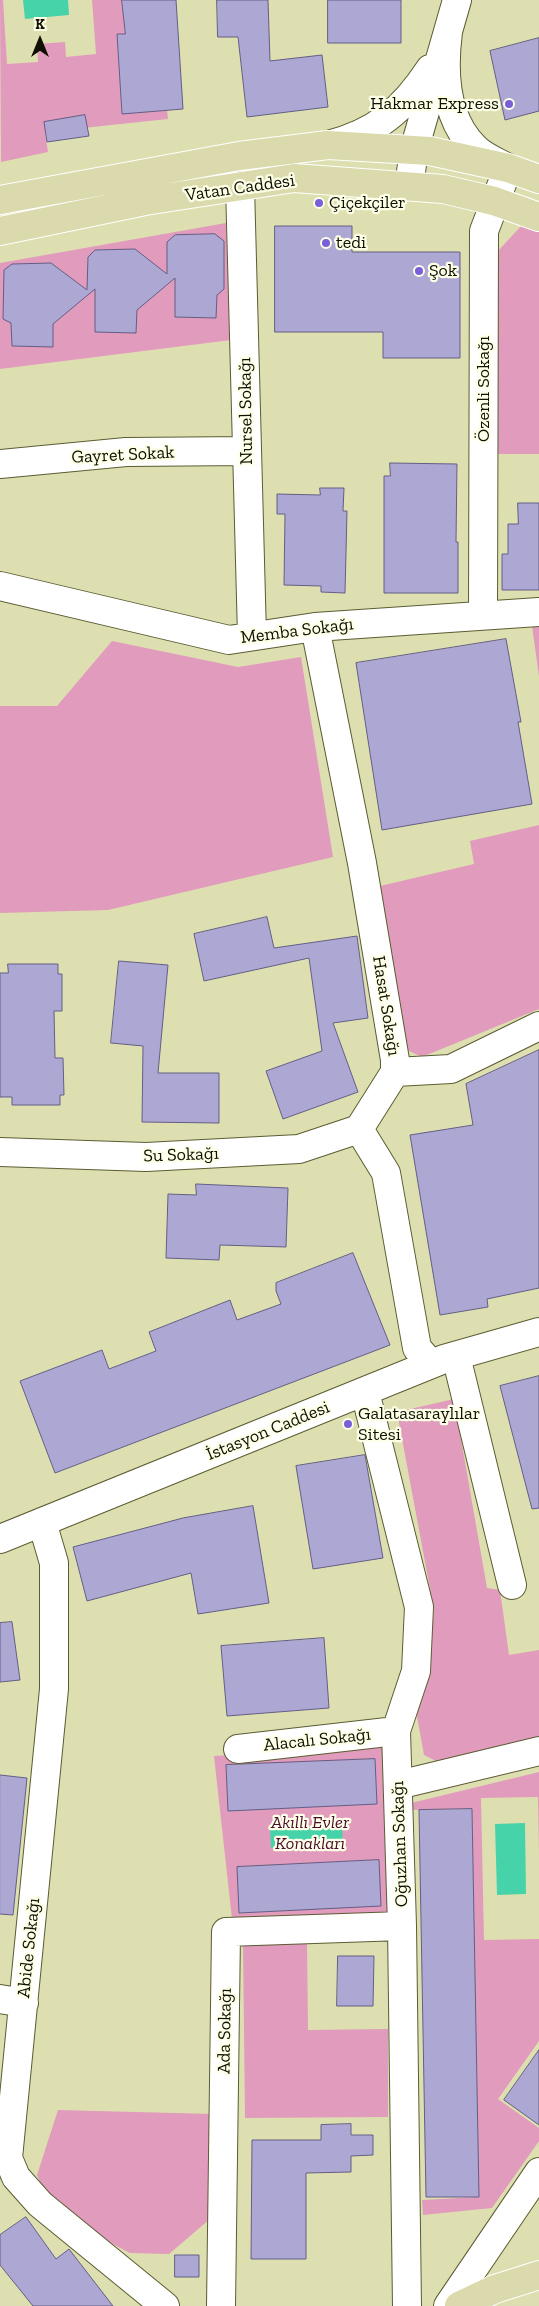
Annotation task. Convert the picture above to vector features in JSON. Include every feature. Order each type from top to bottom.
[{"type":"main road","name":"Vatan Caddesi","points":[[0,200],[239,156],[328,145],[430,151],[508,168],[539,179]]},
{"type":"main road","name":"Vatan Caddesi","points":[[0,231],[145,201],[294,178],[443,189],[494,201],[539,217]]},
{"type":"main road","points":[[459,2306],[495,2289],[539,2275]]},
{"type":"street","points":[[409,186],[414,150],[457,0]]},
{"type":"street","points":[[328,145],[347,140],[370,130],[398,110],[417,89],[433,65],[448,32]]},
{"type":"street","points":[[448,32],[445,76],[455,118],[461,130],[476,149],[508,168]]},
{"type":"street","name":"Özenli Sokağı","points":[[483,614],[484,231],[508,168]]},
{"type":"street","name":"Nursel Sokağı","points":[[240,186],[252,636]]},
{"type":"street","name":"Gayret Sokak","points":[[0,464],[126,452],[247,451]]},
{"type":"street","name":"Memba Sokağı","points":[[0,586],[229,640],[315,626],[539,612]]},
{"type":"street","name":"Hasat Sokağı","points":[[315,626],[362,863],[396,1060],[395,1072],[358,1129]]},
{"type":"street","points":[[395,1072],[451,1069],[539,1026]]},
{"type":"street","points":[[358,1129],[386,1173],[417,1348],[431,1364]]},
{"type":"street","name":"Su Sokağı","points":[[0,1152],[146,1157],[299,1149],[358,1129]]},
{"type":"street","name":"İstasyon Caddesi","points":[[0,1539],[431,1364],[539,1332]]},
{"type":"street","points":[[456,1356],[512,1585]]},
{"type":"street","name":"Oğuzhan Sokağı","points":[[365,1392],[420,1608],[416,1671],[396,1732],[402,1926],[407,2306]]},
{"type":"street","name":"Abide Sokağı","points":[[42,1522],[54,1562],[54,1689],[12,2001],[6,2105],[8,2158],[16,2177],[40,2204],[165,2306]]},
{"type":"street","name":"Alacalı Sokağı","points":[[238,1748],[396,1732]]},
{"type":"street","points":[[398,1785],[539,1751]]},
{"type":"street","name":"Ada Sokağı","points":[[221,2306],[226,1932],[402,1926]]},
{"type":"street","points":[[448,2306],[539,2172]]},
{"type":"green space","points":[[0,0],[3,0],[7,64],[38,62],[37,44],[65,42],[66,57],[96,54],[92,0],[122,0],[125,34],[117,34],[122,113],[167,110],[168,119],[45,132],[48,152],[1,162]]},
{"type":"green space","points":[[226,223],[231,340],[0,369],[0,263]]},
{"type":"green space","points":[[522,225],[539,230],[539,454],[495,454],[497,252]]},
{"type":"green space","points":[[539,625],[539,676],[532,626]]},
{"type":"green space","points":[[112,641],[238,667],[301,657],[333,857],[108,910],[0,913],[0,706],[57,706]]},
{"type":"green space","points":[[539,825],[539,1009],[422,1057],[407,1050],[380,886],[474,864],[470,841]]},
{"type":"green space","points":[[454,1399],[487,1588],[500,1590],[509,1655],[539,1650],[539,1746],[450,1768],[424,1755],[416,1711],[427,1678],[434,1610],[397,1412]]},
{"type":"green space","name":"Akıllı Evler Konakları","points":[[390,1746],[395,1913],[232,1919],[214,1756]]},
{"type":"green space","points":[[539,1772],[539,1855],[538,1797],[481,1798],[484,1940],[539,1939],[539,2041],[498,2099],[539,2128],[539,2141],[492,2208],[423,2215],[422,2200],[478,2197],[472,1809],[411,1810],[411,1803]]},
{"type":"green space","points":[[307,1941],[308,2030],[388,2029],[388,2117],[245,2118],[243,1942]]},
{"type":"green space","points":[[58,2110],[214,2114],[210,2219],[169,2254],[130,2253],[82,2228],[46,2195],[37,2175]]},
{"type":"shaded area","points":[[23,0],[68,0],[69,15],[25,19]]},
{"type":"shaded area","points":[[525,1823],[526,1894],[497,1895],[495,1824]]},
{"type":"shaded area","points":[[342,1827],[343,1846],[271,1848],[270,1829]]},
{"type":"building","points":[[122,0],[176,0],[183,109],[122,114],[117,34],[125,34]]},
{"type":"building","points":[[217,0],[268,0],[270,61],[322,55],[328,107],[247,117],[238,37],[218,37]]},
{"type":"building","points":[[328,0],[401,0],[401,43],[328,43]]},
{"type":"building","points":[[539,38],[539,111],[505,120],[490,51]]},
{"type":"building","points":[[85,115],[89,136],[47,142],[44,122]]},
{"type":"building","points":[[275,226],[352,226],[352,252],[460,252],[460,358],[383,358],[383,332],[275,332]]},
{"type":"building","points":[[215,234],[224,241],[224,289],[217,295],[216,318],[175,317],[175,278],[137,310],[136,333],[95,332],[95,289],[53,324],[53,347],[12,346],[11,323],[3,319],[4,270],[12,264],[51,263],[87,290],[88,257],[95,250],[135,249],[167,274],[167,242],[175,235]]},
{"type":"building","points":[[390,463],[457,464],[456,542],[458,542],[458,593],[384,593],[384,476],[390,476]]},
{"type":"building","points":[[320,488],[344,488],[343,511],[347,511],[345,593],[321,592],[321,586],[284,585],[285,514],[277,514],[277,494],[320,495]]},
{"type":"building","points":[[518,503],[539,503],[539,590],[502,590],[502,554],[508,554],[508,524],[518,524]]},
{"type":"building","points":[[506,639],[521,722],[518,722],[532,804],[382,830],[356,663]]},
{"type":"building","points":[[267,917],[274,948],[357,936],[368,1018],[333,1023],[358,1092],[283,1119],[266,1071],[322,1051],[309,958],[204,981],[194,934]]},
{"type":"building","points":[[119,961],[168,965],[158,1073],[219,1073],[219,1123],[142,1122],[143,1046],[111,1043]]},
{"type":"building","points":[[8,964],[58,964],[58,974],[62,974],[62,1011],[54,1011],[55,1058],[63,1058],[64,1095],[60,1095],[60,1105],[12,1105],[12,1097],[0,1097],[0,973],[8,973]]},
{"type":"building","points":[[539,1050],[539,1288],[487,1299],[488,1307],[440,1315],[410,1135],[473,1125],[466,1084]]},
{"type":"building","points":[[196,1184],[288,1188],[286,1247],[220,1245],[219,1260],[166,1258],[168,1194],[196,1195]]},
{"type":"building","points":[[353,1253],[390,1345],[55,1473],[20,1381],[102,1350],[109,1369],[156,1351],[149,1332],[230,1300],[237,1320],[281,1304],[276,1291],[276,1283]]},
{"type":"building","points":[[539,1376],[539,1508],[532,1509],[500,1386]]},
{"type":"building","points":[[365,1455],[383,1558],[313,1569],[296,1466]]},
{"type":"building","points":[[253,1506],[269,1603],[198,1614],[191,1573],[87,1601],[73,1547],[183,1518]]},
{"type":"building","points":[[12,1622],[20,1680],[0,1682],[0,1623]]},
{"type":"building","points":[[324,1638],[329,1708],[227,1716],[221,1646]]},
{"type":"building","points":[[375,1759],[377,1804],[228,1811],[226,1765]]},
{"type":"building","points":[[0,1775],[27,1778],[13,1915],[0,1914]]},
{"type":"building","points":[[472,1809],[479,2197],[426,2197],[419,1810]]},
{"type":"building","points":[[379,1860],[381,1906],[239,1913],[237,1867]]},
{"type":"building","points":[[338,1956],[374,1956],[373,2006],[337,2006]]},
{"type":"building","points":[[539,2050],[539,2125],[504,2100]]},
{"type":"building","points":[[351,2124],[351,2135],[373,2135],[373,2155],[351,2156],[351,2172],[306,2173],[306,2259],[251,2259],[252,2140],[321,2140],[321,2125]]},
{"type":"building","points":[[26,2217],[56,2259],[69,2249],[113,2306],[33,2306],[0,2265],[0,2235]]},
{"type":"building","points":[[175,2255],[199,2255],[199,2277],[175,2277]]},
{"type":"place","name":"Hakmar Express","points":[[509,104]]},
{"type":"place","name":"Çiçekçiler","points":[[319,203]]},
{"type":"place","name":"tedi","points":[[326,243]]},
{"type":"place","name":"Şok","points":[[419,271]]},
{"type":"place","name":"Galatasaraylılar Sitesi","points":[[348,1424]]}]
